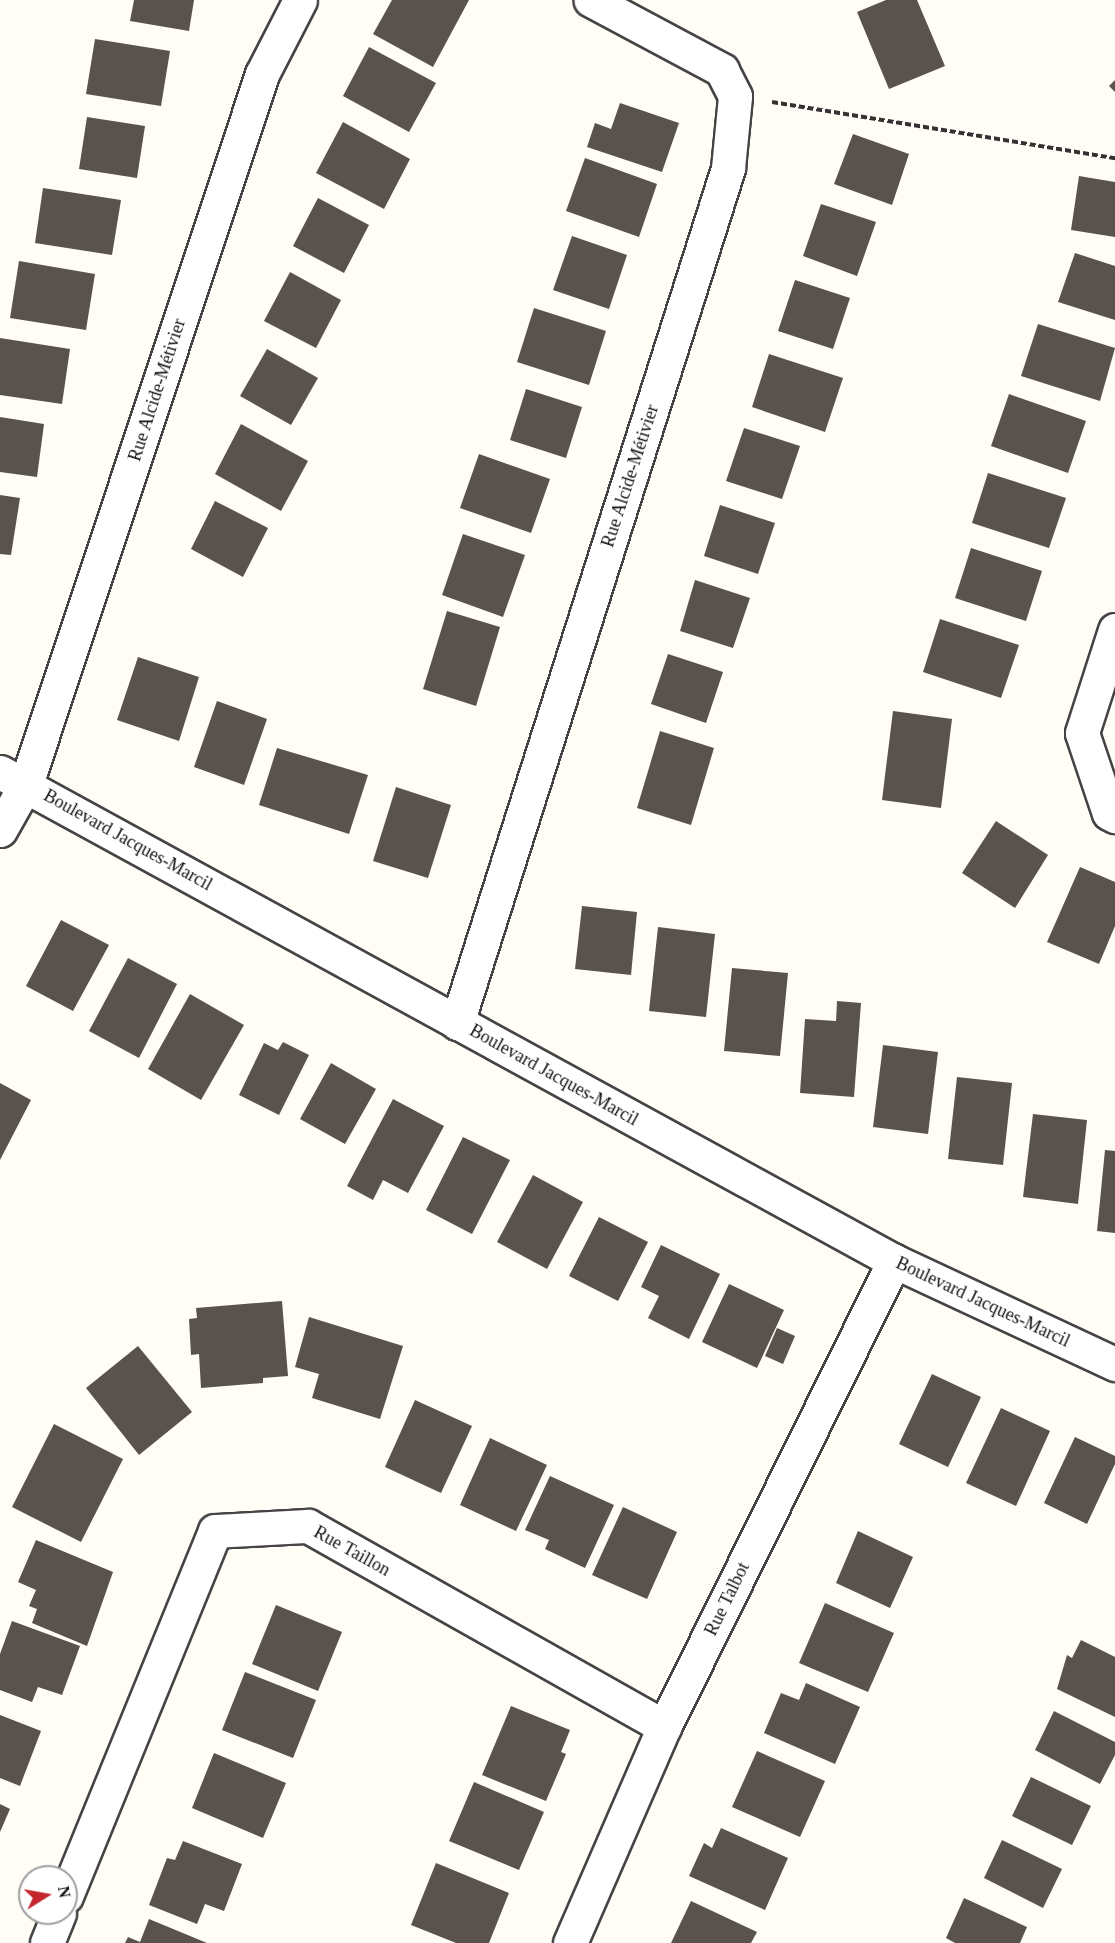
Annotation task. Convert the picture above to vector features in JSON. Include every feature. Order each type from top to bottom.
[{"type":"street","name":"Rue Alcide-Métivier","points":[[0,830],[13,778],[262,74],[300,0]]},
{"type":"street","points":[[591,0],[722,70],[735,96]]},
{"type":"street","name":"Rue Alcide-Métivier","points":[[457,1023],[728,168],[735,96]]},
{"type":"street","points":[[1115,630],[1082,733],[1109,813],[1115,816]]},
{"type":"street","name":"Boulevard Jacques-Marcil","points":[[13,778],[894,1261],[1115,1364]]},
{"type":"street","name":"Rue Talbot","points":[[570,1943],[664,1727],[894,1261]]},
{"type":"street","name":"Rue Taillon","points":[[78,1867],[215,1532],[308,1526],[664,1727]]},
{"type":"street","points":[[47,1943],[54,1925]]},
{"type":"path","points":[[735,96],[1115,158]]},
{"type":"building","points":[[134,0],[194,0],[189,31],[130,21]]},
{"type":"building","points":[[392,0],[469,0],[433,67],[373,34]]},
{"type":"building","points":[[886,0],[917,0],[945,66],[889,89],[857,12]]},
{"type":"building","points":[[95,39],[170,51],[161,106],[86,94]]},
{"type":"building","points":[[369,47],[436,83],[409,132],[343,96]]},
{"type":"building","points":[[1115,80],[1115,92],[1109,86]]},
{"type":"building","points":[[620,103],[679,123],[662,172],[587,147],[595,123],[611,129]]},
{"type":"building","points":[[87,117],[145,126],[137,178],[79,169]]},
{"type":"building","points":[[343,122],[410,159],[384,209],[316,173]]},
{"type":"building","points":[[853,134],[909,154],[892,205],[834,184]]},
{"type":"building","points":[[585,158],[657,184],[639,237],[566,211]]},
{"type":"building","points":[[1079,176],[1115,182],[1115,237],[1071,230]]},
{"type":"building","points":[[43,188],[121,200],[112,255],[35,243]]},
{"type":"building","points":[[318,198],[369,225],[344,273],[293,246]]},
{"type":"building","points":[[821,204],[876,222],[857,276],[803,256]]},
{"type":"building","points":[[572,236],[627,255],[609,309],[553,290]]},
{"type":"building","points":[[1075,253],[1115,266],[1115,320],[1058,302]]},
{"type":"building","points":[[19,261],[95,274],[86,330],[10,318]]},
{"type":"building","points":[[290,272],[341,300],[316,348],[264,321]]},
{"type":"building","points":[[795,280],[850,298],[833,349],[778,331]]},
{"type":"building","points":[[534,308],[606,331],[589,385],[517,362]]},
{"type":"building","points":[[1038,324],[1115,348],[1100,401],[1021,376]]},
{"type":"building","points":[[0,338],[70,349],[62,404],[0,395]]},
{"type":"building","points":[[267,349],[318,378],[291,425],[240,396]]},
{"type":"building","points":[[769,354],[843,378],[825,432],[752,407]]},
{"type":"building","points":[[526,389],[582,407],[566,458],[510,440]]},
{"type":"building","points":[[1009,394],[1086,421],[1068,473],[991,446]]},
{"type":"building","points":[[0,417],[44,424],[37,477],[0,472]]},
{"type":"building","points":[[241,424],[308,461],[281,511],[215,474]]},
{"type":"building","points":[[744,428],[800,446],[782,499],[726,481]]},
{"type":"building","points":[[479,454],[550,479],[531,533],[460,508]]},
{"type":"building","points":[[988,473],[1066,498],[1049,548],[972,523]]},
{"type":"building","points":[[0,495],[20,498],[11,555],[0,554]]},
{"type":"building","points":[[215,501],[268,528],[243,577],[191,549]]},
{"type":"building","points":[[720,505],[775,523],[758,574],[704,556]]},
{"type":"building","points":[[463,534],[525,555],[503,617],[442,595]]},
{"type":"building","points":[[971,548],[1042,571],[1026,621],[955,598]]},
{"type":"building","points":[[695,580],[750,598],[733,648],[680,631]]},
{"type":"building","points":[[447,611],[500,627],[476,706],[423,689]]},
{"type":"building","points":[[940,619],[1019,645],[1001,698],[923,672]]},
{"type":"building","points":[[668,654],[723,672],[706,723],[651,704]]},
{"type":"building","points":[[138,657],[199,677],[179,741],[117,720]]},
{"type":"building","points":[[217,701],[267,719],[244,785],[194,767]]},
{"type":"building","points":[[893,711],[952,719],[941,808],[882,800]]},
{"type":"building","points":[[660,731],[714,748],[691,825],[637,808]]},
{"type":"building","points":[[277,748],[368,775],[349,834],[259,805]]},
{"type":"building","points":[[396,787],[451,805],[428,878],[373,861]]},
{"type":"building","points":[[996,821],[1048,855],[1015,908],[962,873]]},
{"type":"building","points":[[1080,867],[1115,882],[1115,926],[1099,964],[1047,942]]},
{"type":"building","points":[[582,906],[637,912],[631,975],[575,969]]},
{"type":"building","points":[[61,920],[109,945],[73,1011],[26,986]]},
{"type":"building","points":[[658,927],[715,934],[706,1017],[649,1011]]},
{"type":"building","points":[[128,958],[177,984],[139,1058],[89,1031]]},
{"type":"building","points":[[732,968],[788,973],[780,1056],[724,1051]]},
{"type":"building","points":[[190,994],[244,1025],[201,1100],[148,1069]]},
{"type":"building","points":[[837,1001],[861,1003],[854,1097],[800,1093],[805,1019],[836,1021]]},
{"type":"building","points":[[283,1042],[309,1055],[279,1115],[239,1095],[264,1043],[278,1050]]},
{"type":"building","points":[[883,1045],[938,1052],[928,1134],[873,1127]]},
{"type":"building","points":[[331,1063],[376,1089],[345,1144],[300,1119]]},
{"type":"building","points":[[957,1077],[1012,1083],[1003,1165],[948,1159]]},
{"type":"building","points":[[0,1083],[31,1100],[0,1160]]},
{"type":"building","points":[[393,1099],[444,1126],[408,1193],[383,1180],[373,1200],[347,1186]]},
{"type":"building","points":[[1033,1114],[1087,1120],[1078,1204],[1023,1197]]},
{"type":"building","points":[[463,1137],[510,1160],[472,1234],[426,1210]]},
{"type":"building","points":[[1105,1150],[1115,1151],[1115,1233],[1097,1231]]},
{"type":"building","points":[[533,1175],[583,1202],[547,1269],[497,1242]]},
{"type":"building","points":[[599,1217],[648,1242],[618,1301],[569,1276]]},
{"type":"building","points":[[661,1245],[720,1274],[689,1339],[648,1318],[659,1296],[641,1287]]},
{"type":"building","points":[[729,1284],[784,1310],[757,1368],[702,1342]]},
{"type":"building","points":[[282,1301],[288,1376],[263,1378],[263,1383],[201,1388],[199,1354],[191,1355],[189,1319],[197,1318],[196,1308]]},
{"type":"building","points":[[309,1317],[403,1346],[380,1419],[312,1398],[319,1374],[295,1367]]},
{"type":"building","points":[[777,1328],[795,1336],[783,1364],[765,1356]]},
{"type":"building","points":[[138,1346],[192,1412],[139,1455],[86,1388]]},
{"type":"building","points":[[932,1374],[981,1397],[948,1467],[899,1444]]},
{"type":"building","points":[[415,1400],[472,1426],[441,1493],[385,1467]]},
{"type":"building","points":[[1001,1408],[1050,1431],[1016,1506],[966,1483]]},
{"type":"building","points":[[54,1424],[123,1459],[81,1542],[12,1507]]},
{"type":"building","points":[[1075,1437],[1115,1456],[1115,1464],[1087,1524],[1044,1503]]},
{"type":"building","points":[[490,1438],[547,1465],[516,1531],[460,1505]]},
{"type":"building","points":[[550,1476],[614,1505],[585,1568],[545,1549],[549,1540],[525,1530]]},
{"type":"building","points":[[623,1507],[677,1532],[647,1599],[592,1575]]},
{"type":"building","points":[[858,1531],[913,1557],[890,1608],[836,1583]]},
{"type":"building","points":[[36,1540],[113,1572],[87,1646],[32,1623],[37,1609],[29,1606],[36,1590],[18,1582]]},
{"type":"building","points":[[825,1603],[894,1633],[868,1692],[799,1663]]},
{"type":"building","points":[[276,1605],[342,1632],[318,1691],[252,1664]]},
{"type":"building","points":[[12,1621],[80,1646],[62,1695],[38,1687],[32,1702],[0,1690],[0,1654]]},
{"type":"building","points":[[1081,1640],[1115,1657],[1115,1717],[1057,1689],[1067,1655],[1072,1658]]},
{"type":"building","points":[[245,1672],[316,1700],[293,1758],[222,1730]]},
{"type":"building","points":[[806,1683],[860,1707],[835,1764],[764,1733],[781,1693],[799,1700]]},
{"type":"building","points":[[511,1706],[570,1730],[561,1752],[566,1754],[546,1801],[482,1775]]},
{"type":"building","points":[[1054,1711],[1115,1742],[1115,1755],[1100,1784],[1035,1750]]},
{"type":"building","points":[[0,1715],[41,1731],[20,1786],[0,1778]]},
{"type":"building","points":[[757,1751],[825,1781],[800,1837],[732,1807]]},
{"type":"building","points":[[214,1753],[286,1783],[263,1838],[192,1808]]},
{"type":"building","points":[[1031,1777],[1091,1806],[1072,1845],[1012,1816]]},
{"type":"building","points":[[474,1782],[544,1812],[519,1870],[449,1841]]},
{"type":"building","points":[[0,1804],[10,1809],[0,1832]]},
{"type":"building","points":[[721,1828],[788,1858],[765,1910],[689,1876],[704,1843],[712,1848]]},
{"type":"building","points":[[1002,1840],[1062,1869],[1043,1908],[984,1878]]},
{"type":"building","points":[[183,1841],[242,1864],[224,1911],[205,1904],[197,1924],[149,1905],[167,1858],[175,1860]]},
{"type":"building","points":[[436,1863],[509,1893],[489,1943],[456,1943],[411,1925]]},
{"type":"building","points":[[964,1898],[1027,1927],[1020,1943],[955,1943],[946,1938]]},
{"type":"building","points":[[691,1901],[757,1932],[751,1943],[671,1943]]},
{"type":"building","points":[[149,1919],[207,1943],[125,1943],[128,1937],[140,1942]]}]
